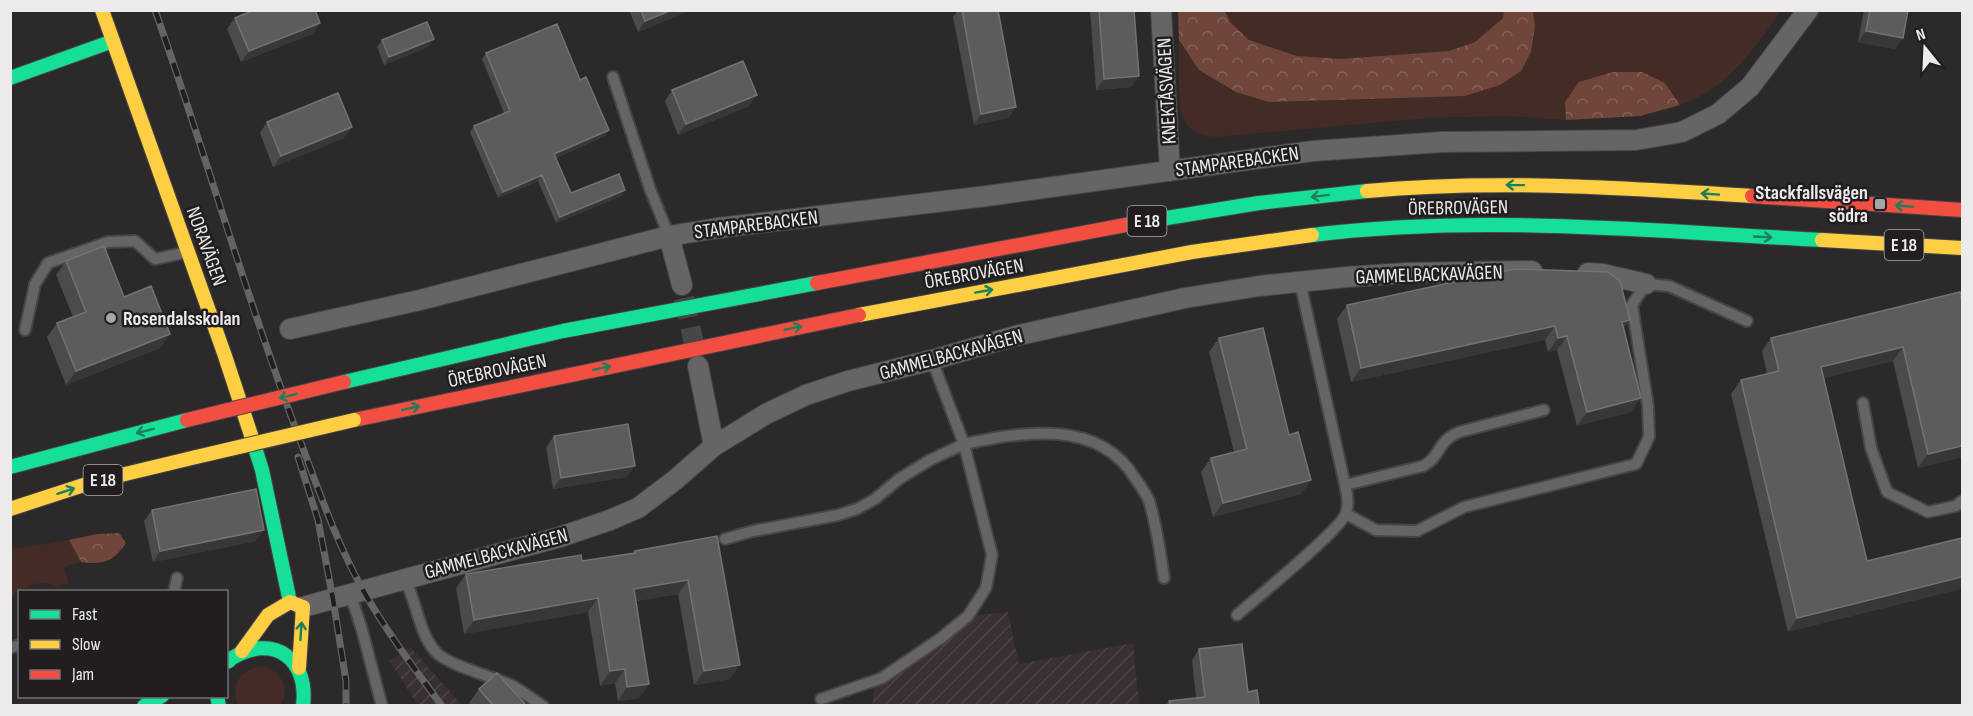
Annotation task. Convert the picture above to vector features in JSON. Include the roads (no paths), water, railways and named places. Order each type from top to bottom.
[{"type":"main road","name":"NORAVÄGEN","points":[[102,10],[225,356],[262,470],[297,604],[299,668],[305,682],[305,703]]},
{"type":"main road","points":[[10,78],[113,41]]},
{"type":"main road","name":"ÖREBROVÄGEN","points":[[10,467],[187,420],[563,331],[1223,208],[1375,190],[1465,185],[1638,189],[1962,210]]},
{"type":"main road","name":"ÖREBROVÄGEN","points":[[10,509],[96,482],[196,457],[496,389],[917,303],[1247,244],[1355,231],[1478,224],[1563,226],[1962,248]]},
{"type":"main road","points":[[228,663],[242,651],[268,615],[297,604]]},
{"type":"main road","points":[[242,651],[266,648],[274,650],[288,657],[299,668]]},
{"type":"street","name":"KNEKTÅSVÄGEN","points":[[1161,10],[1170,171]]},
{"type":"street","name":"STAMPAREBACKEN","points":[[682,285],[669,236],[1334,149],[1442,142],[1636,140],[1682,132],[1718,114],[1750,87],[1808,10]]},
{"type":"street","points":[[291,329],[420,300],[669,236]]},
{"type":"street","name":"GAMMELBACKAVÄGEN","points":[[297,604],[350,593],[560,537],[610,520],[638,508],[714,446],[766,414],[806,395],[848,381],[1015,336],[1105,314],[1259,286],[1406,273],[1547,272]]},
{"type":"street","points":[[1570,273],[1603,274],[1646,284]]},
{"type":"street","points":[[698,366],[714,446]]},
{"type":"lane","points":[[613,77],[650,189],[669,236]]},
{"type":"lane","points":[[26,330],[36,284],[48,263],[108,242],[135,241],[155,259],[188,252]]},
{"type":"lane","points":[[1237,615],[1329,534],[1346,514],[1348,503],[1345,485],[1300,282]]},
{"type":"lane","points":[[1346,514],[1376,530],[1417,531],[1464,507],[1636,464],[1649,437],[1648,406],[1632,305],[1646,284],[1669,286],[1746,321]]},
{"type":"lane","points":[[821,699],[882,678],[941,638],[968,616],[986,588],[992,555],[964,444],[932,360]]},
{"type":"lane","points":[[1863,403],[1871,448],[1887,492],[1928,512],[1956,506],[1962,501]]},
{"type":"lane","points":[[1345,485],[1423,466],[1431,462],[1443,441],[1449,436],[1544,410]]},
{"type":"lane","points":[[725,539],[753,531],[827,518],[857,509],[930,460],[964,444],[995,437],[1040,433],[1077,436],[1110,451],[1130,470],[1148,499],[1157,534],[1164,578]]},
{"type":"lane","points":[[174,590],[177,578]]},
{"type":"lane","points":[[404,578],[410,588],[427,638],[436,653],[468,669],[512,686],[543,705]]},
{"type":"lane","points":[[350,593],[363,630],[382,705]]},
{"type":"tunnel","points":[[684,298],[697,357]]},
{"type":"railway","points":[[155,10],[276,375],[334,530],[372,605],[442,706]]},
{"type":"railway","points":[[298,457],[318,520],[346,681],[346,706]]},
{"type":"place","name":"Stackfallsvägen södra","points":[[1880,204]]},
{"type":"place","name":"Rosendalsskolan","points":[[111,318]]}]
